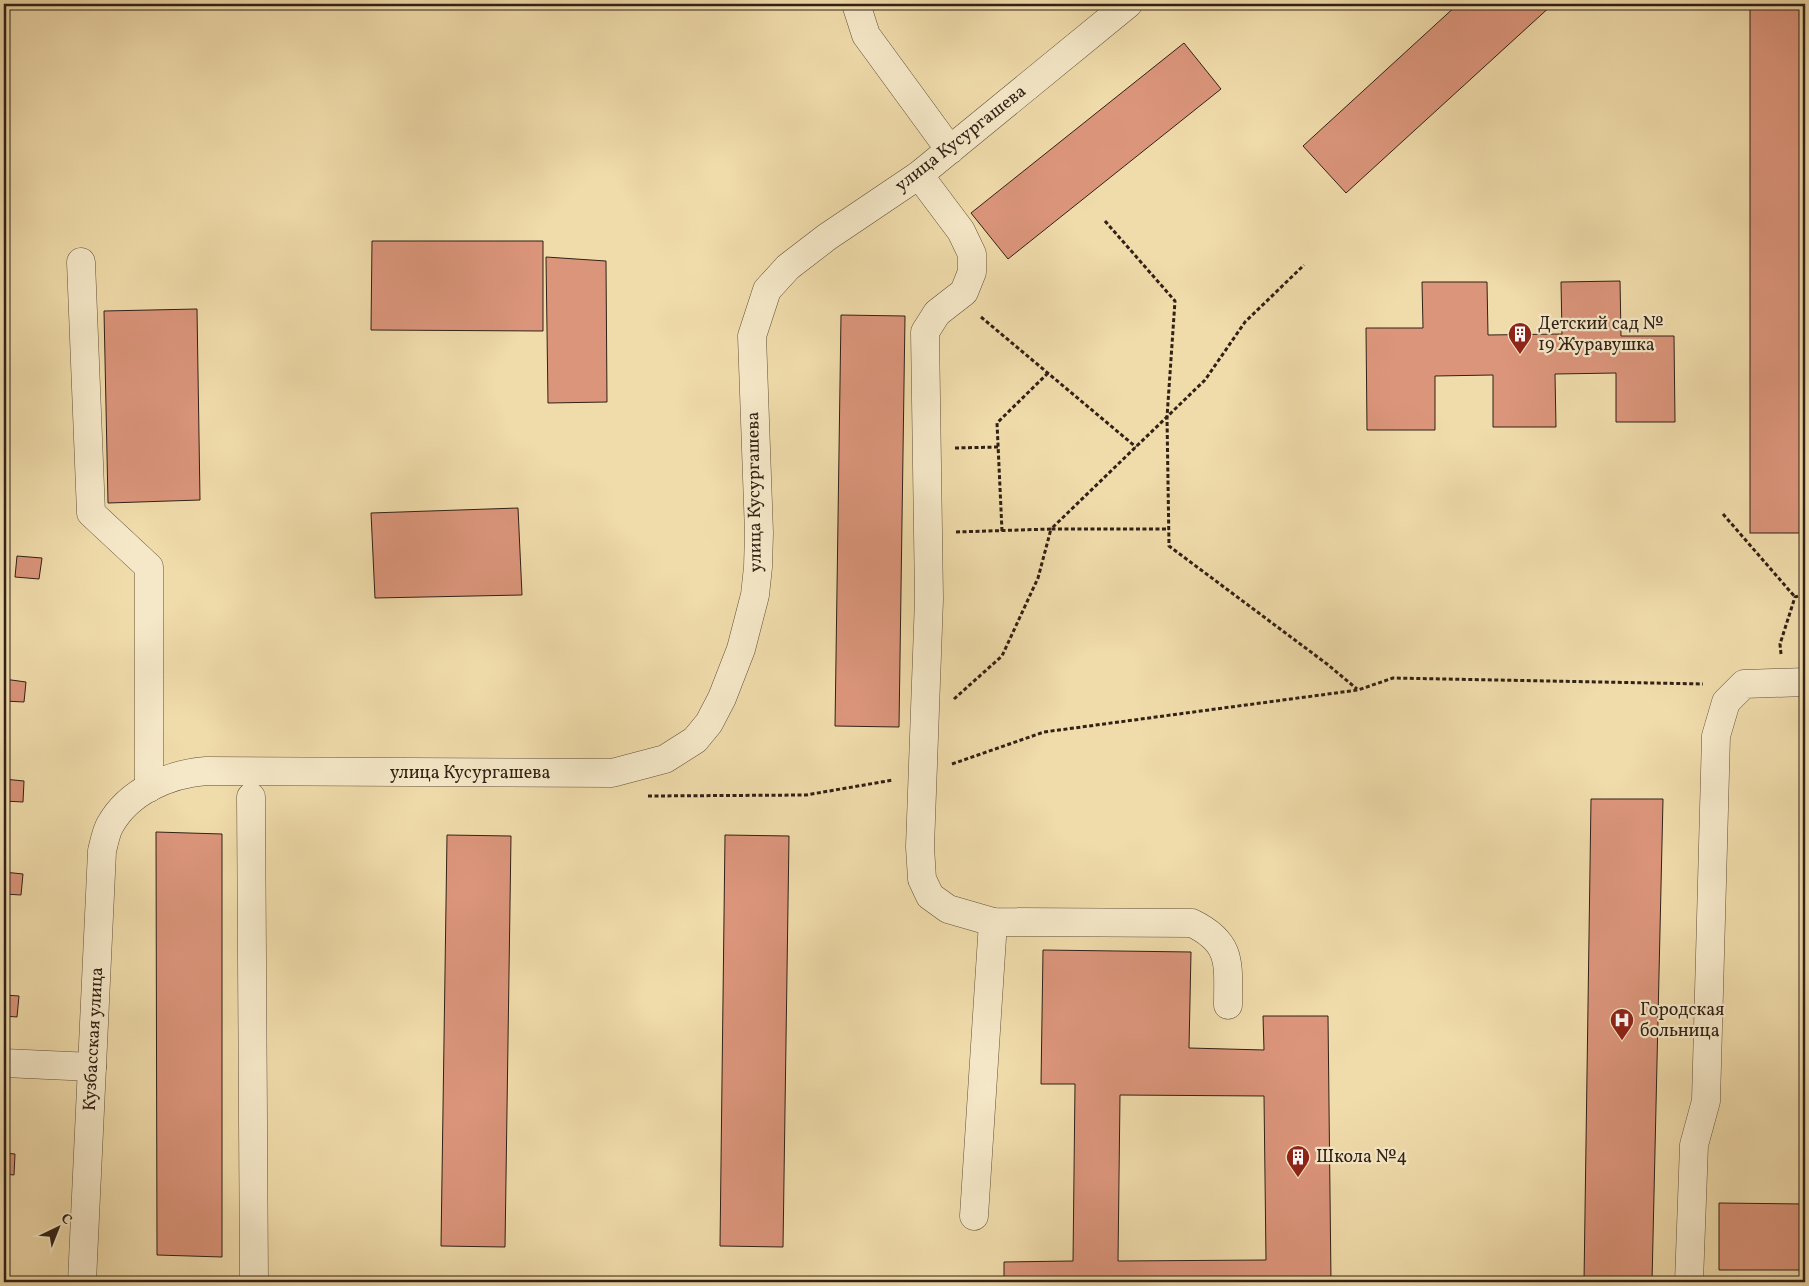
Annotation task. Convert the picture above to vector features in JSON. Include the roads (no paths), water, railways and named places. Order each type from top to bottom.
[{"type":"street","points":[[856,4],[866,34],[950,150]]},
{"type":"street","name":"улица Кусургашева","points":[[138,795],[166,778],[183,773],[206,771],[612,773],[665,759],[695,740],[709,723],[722,698],[741,649],[755,595],[759,533],[752,336],[767,290],[788,267],[827,237],[919,175],[1128,4]]},
{"type":"street","points":[[919,175],[961,232],[972,254],[972,272],[964,292],[937,313],[925,332],[929,598],[920,847],[922,879],[930,896],[948,909],[993,922],[1192,923],[1210,932],[1218,940],[1228,966],[1228,1005]]},
{"type":"street","points":[[81,262],[91,513],[149,567],[138,795]]},
{"type":"street","points":[[1689,1282],[1694,1145],[1706,1100],[1716,736],[1726,702],[1744,684],[1794,682]]},
{"type":"street","name":"Кузбасская улица","points":[[82,1282],[102,852],[109,826],[138,795]]},
{"type":"street","points":[[251,797],[254,1282]]},
{"type":"street","points":[[974,1216],[993,922]]},
{"type":"street","points":[[4,1063],[92,1066]]},
{"type":"place","name":"Детский сад № 19 Журавушка","points":[[1520,355]]},
{"type":"place","name":"Городская больница","points":[[1622,1041]]},
{"type":"place","name":"Школа №4","points":[[1298,1178]]}]
